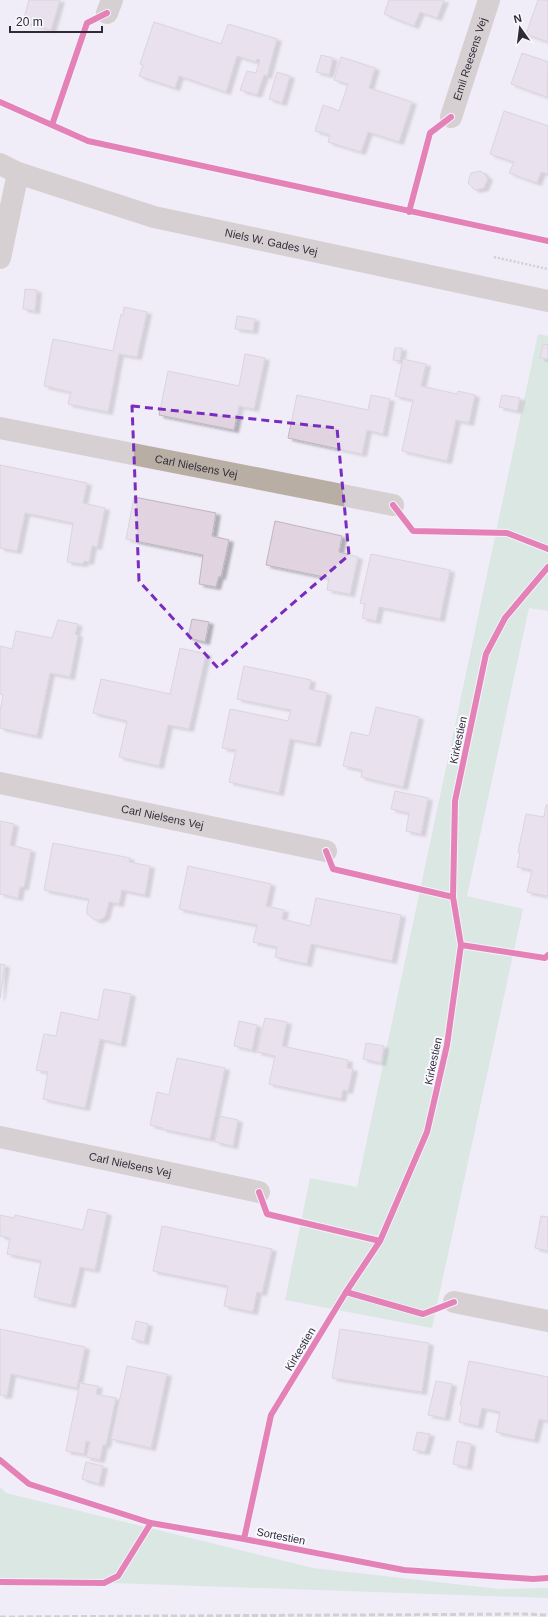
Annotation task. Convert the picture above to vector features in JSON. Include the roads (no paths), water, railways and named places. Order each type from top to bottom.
[{"type":"street","name":"Emil Reesens Vej","points":[[451,117],[489,0]]},
{"type":"street","points":[[0,258],[9,168]]},
{"type":"street","name":"Niels W. Gades Vej","points":[[9,168],[154,217],[548,301]]},
{"type":"street","name":"Carl Nielsens Vej","points":[[0,428],[393,505]]},
{"type":"street","name":"Carl Nielsens Vej","points":[[0,783],[326,851]]},
{"type":"street","name":"Carl Nielsens Vej","points":[[0,1137],[260,1192]]},
{"type":"street","points":[[454,1302],[548,1320]]},
{"type":"railway","points":[[0,1617],[548,1615]]}]
